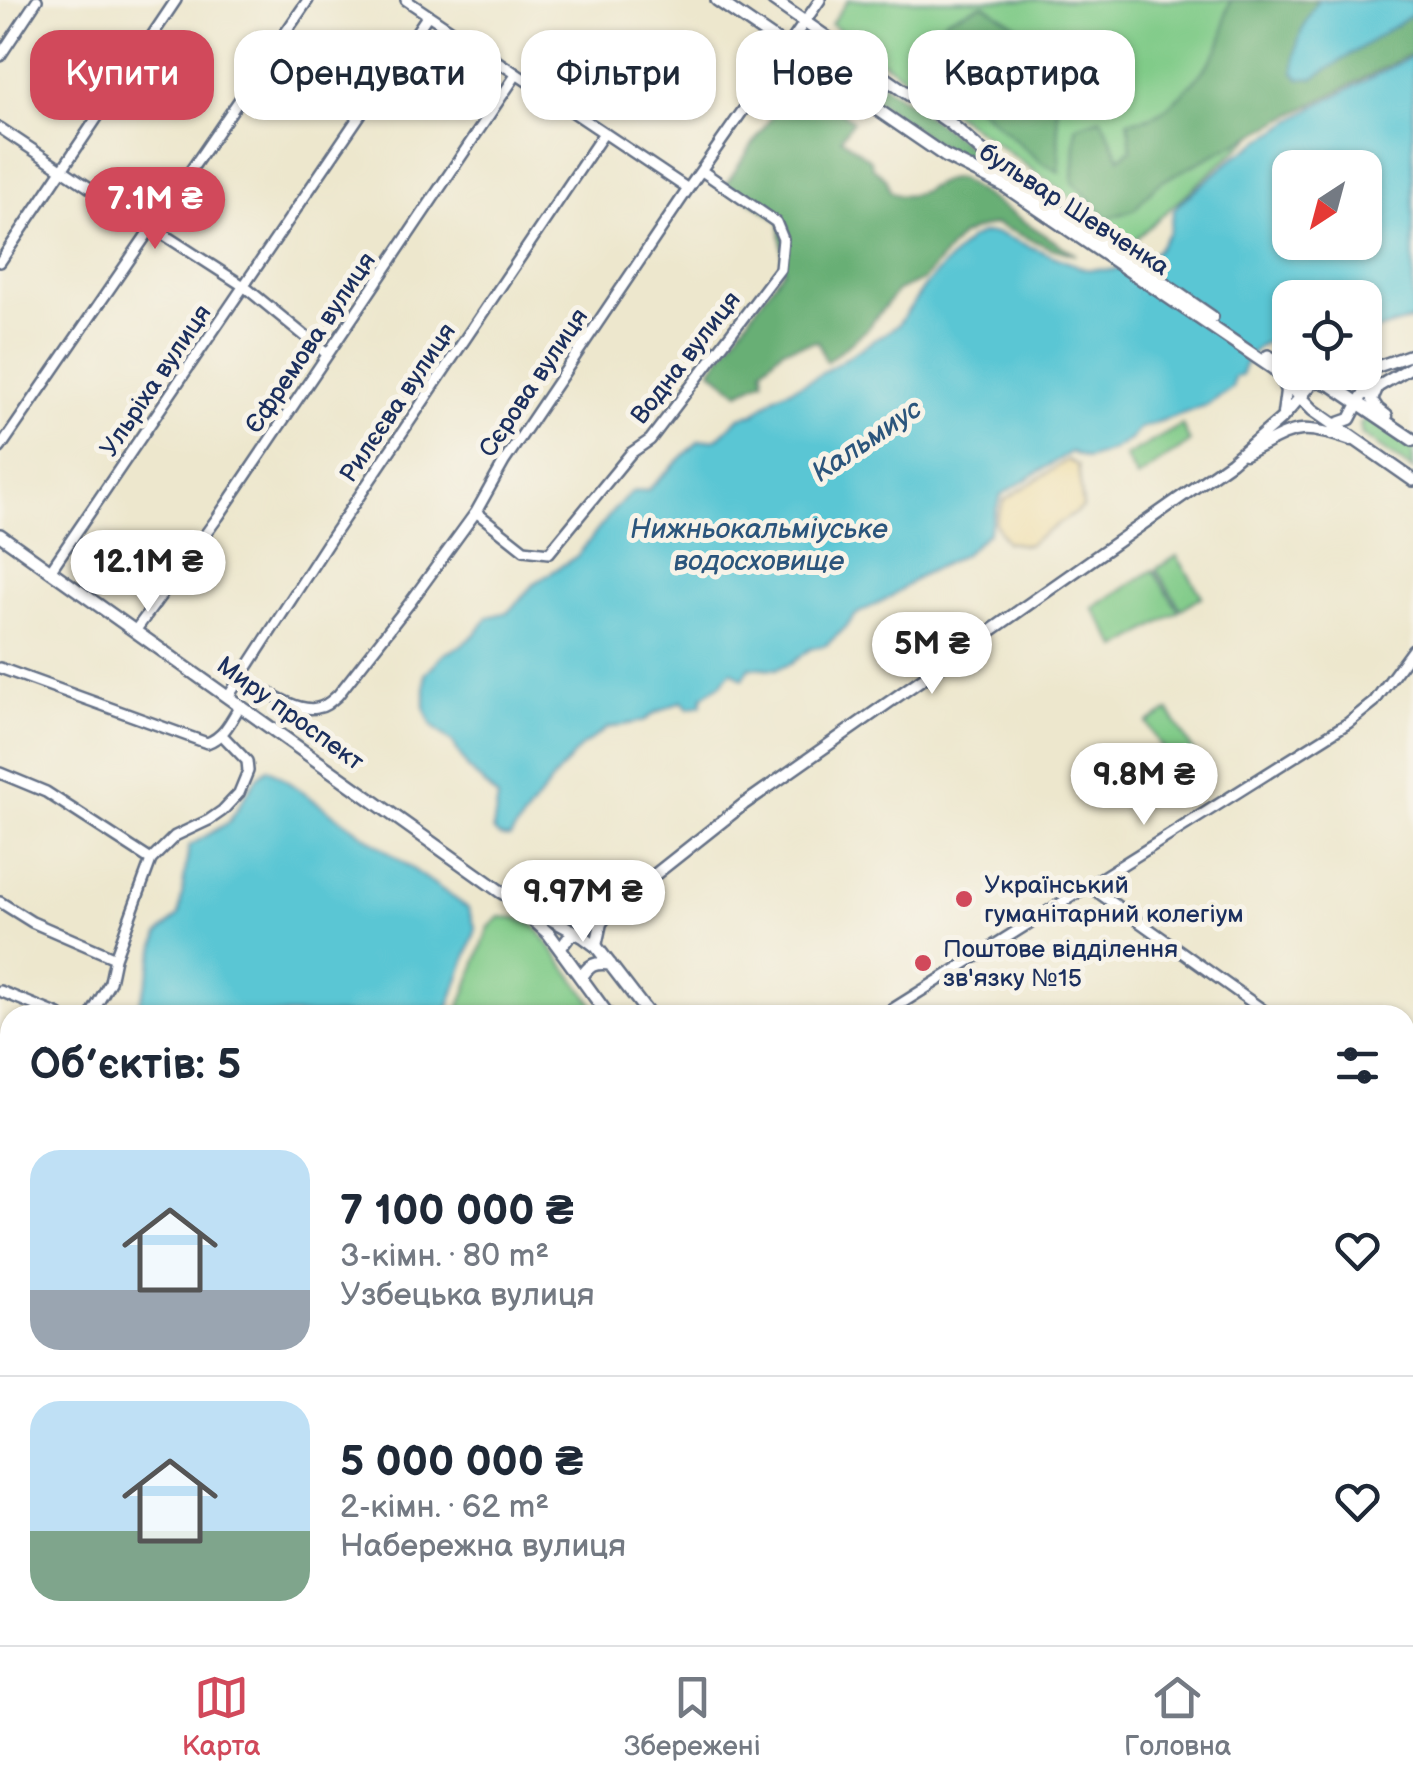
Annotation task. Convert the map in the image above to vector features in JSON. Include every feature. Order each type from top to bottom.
[{"type":"main road","name":"бульвар Шевченка","points":[[717,0],[761,30]]},
{"type":"main road","name":"бульвар Шевченка","points":[[773,0],[950,123],[998,168],[1079,231]]},
{"type":"main road","name":"бульвар Шевченка","points":[[888,117],[945,156],[1003,184],[1079,231],[1272,361]]},
{"type":"main road","name":"бульвар Шевченка","points":[[1297,390],[1332,425],[1413,480]]},
{"type":"main road","points":[[1338,390],[1413,438]]},
{"type":"main road","name":"Миру проспект","points":[[0,535],[503,894],[549,934],[600,1005]]},
{"type":"main road","name":"Миру проспект","points":[[503,894],[556,920],[596,946],[641,1005]]},
{"type":"main road","points":[[580,978],[591,964],[610,964]]},
{"type":"street","points":[[0,56],[37,0]]},
{"type":"street","points":[[0,262],[176,0]]},
{"type":"street","points":[[0,448],[308,0]]},
{"type":"street","points":[[406,0],[688,189]]},
{"type":"street","name":"Сєрова вулиця","points":[[799,30],[820,0]]},
{"type":"street","name":"Ульріха вулиця","points":[[50,571],[428,14]]},
{"type":"street","name":"Єфремова вулиця","points":[[135,631],[218,516],[516,75]]},
{"type":"street","name":"Сєрова вулиця","points":[[242,677],[289,703],[316,709],[338,695],[476,512],[504,462],[737,120]]},
{"type":"street","points":[[0,128],[245,287],[327,354]]},
{"type":"street","name":"Рилєєва вулиця","points":[[228,697],[604,132]]},
{"type":"street","name":"Водна вулиця","points":[[476,512],[524,550],[549,553],[631,453],[650,440],[780,269],[783,240],[776,222],[702,171]]},
{"type":"street","points":[[1382,364],[1413,354]]},
{"type":"street","points":[[1382,383],[1413,366]]},
{"type":"street","points":[[1282,418],[1286,390]]},
{"type":"street","points":[[560,949],[576,932],[614,907],[744,804],[1231,462],[1308,390]]},
{"type":"street","points":[[1332,425],[1350,420],[1357,402],[1373,390]]},
{"type":"street","points":[[1377,390],[1374,404],[1413,438]]},
{"type":"street","points":[[1231,462],[1292,430],[1316,430],[1355,441]]},
{"type":"street","points":[[900,1005],[1365,710],[1384,692],[1413,650]]},
{"type":"street","points":[[0,668],[206,743],[222,735],[240,706]]},
{"type":"street","points":[[96,1005],[110,982],[151,860],[175,836],[222,811],[239,792],[248,771],[246,761],[222,735]]},
{"type":"street","points":[[0,774],[46,792],[151,860]]},
{"type":"street","points":[[1089,886],[1256,1005]]},
{"type":"street","points":[[0,902],[43,927],[115,958]]},
{"type":"street","points":[[596,946],[601,922],[614,907]]},
{"type":"street","points":[[556,920],[594,920]]},
{"type":"street","points":[[0,990],[35,1005]]},
{"type":"green space","points":[[848,0],[1261,0],[1290,103],[1132,242],[964,120],[1135,120],[1135,30],[908,30],[908,80],[888,65],[888,30],[839,30],[831,24]]},
{"type":"green space","points":[[1231,0],[1413,0],[1413,53],[1170,177],[1155,186],[1135,209],[1108,219],[1073,182],[1076,126],[1102,120],[1120,158],[1131,149],[1128,121],[1161,112],[1182,94],[1218,48]]},
{"type":"green space","points":[[983,4],[1024,30],[936,30],[948,18]]},
{"type":"green space","points":[[888,88],[908,102],[908,120],[933,120],[959,138],[980,162],[948,152],[888,110]]},
{"type":"green space","points":[[769,120],[852,120],[841,138],[871,161],[872,167],[886,178],[890,192],[909,195],[959,179],[1076,255],[995,224],[974,230],[961,236],[923,280],[897,291],[866,330],[826,362],[818,341],[783,349],[763,368],[764,380],[739,392],[711,370],[784,269],[779,221],[726,184]]},
{"type":"green space","points":[[993,120],[1057,120],[1060,172],[1041,162]]},
{"type":"green space","points":[[1369,418],[1413,446],[1413,470],[1362,435],[1360,424]]},
{"type":"green space","points":[[1182,425],[1190,442],[1137,478],[1125,457]]},
{"type":"green space","points":[[1177,556],[1202,596],[1181,609],[1156,569]]},
{"type":"green space","points":[[1153,570],[1179,611],[1118,648],[1093,608]]},
{"type":"green space","points":[[1169,711],[1200,762],[1179,775],[1147,723]]},
{"type":"green space","points":[[500,917],[517,918],[535,926],[594,1005],[461,1005],[489,927]]},
{"type":"sand","points":[[1068,460],[1078,466],[1083,508],[1027,545],[1006,542],[995,523],[1004,500]]},
{"type":"water","points":[[1318,0],[1413,0],[1413,14],[1314,78],[1300,79],[1294,72],[1298,43]]},
{"type":"water","name":"Нижньокальміуське водосховище","points":[[1413,56],[1413,319],[1382,329],[1382,280],[1272,280],[1272,340],[1248,358],[1241,376],[1234,377],[1232,388],[1207,405],[1140,428],[1131,439],[1111,451],[1087,459],[1071,452],[1001,495],[988,533],[963,555],[857,614],[826,645],[810,649],[791,664],[776,669],[750,667],[743,679],[732,671],[703,696],[701,705],[688,708],[682,701],[644,721],[608,728],[582,746],[510,837],[496,833],[493,829],[498,798],[467,767],[453,743],[432,726],[425,709],[425,674],[444,654],[474,635],[488,617],[508,612],[535,583],[577,556],[632,492],[648,490],[699,441],[717,439],[740,417],[754,414],[777,395],[813,379],[898,325],[927,283],[970,239],[999,234],[1085,269],[1112,270],[1147,258],[1157,250],[1169,232],[1174,210],[1236,156],[1316,106]]},
{"type":"water","points":[[268,768],[468,908],[476,929],[449,1005],[139,1005],[159,934],[179,915],[189,846],[229,822],[256,779]]},
{"type":"place","name":"Український гуманітарний колегіум","points":[[964,899]]},
{"type":"place","name":"Поштове відділення зв'язку №15","points":[[923,963]]},
{"type":"water label","name":"Кальмиус","points":[[867,441]]}]
